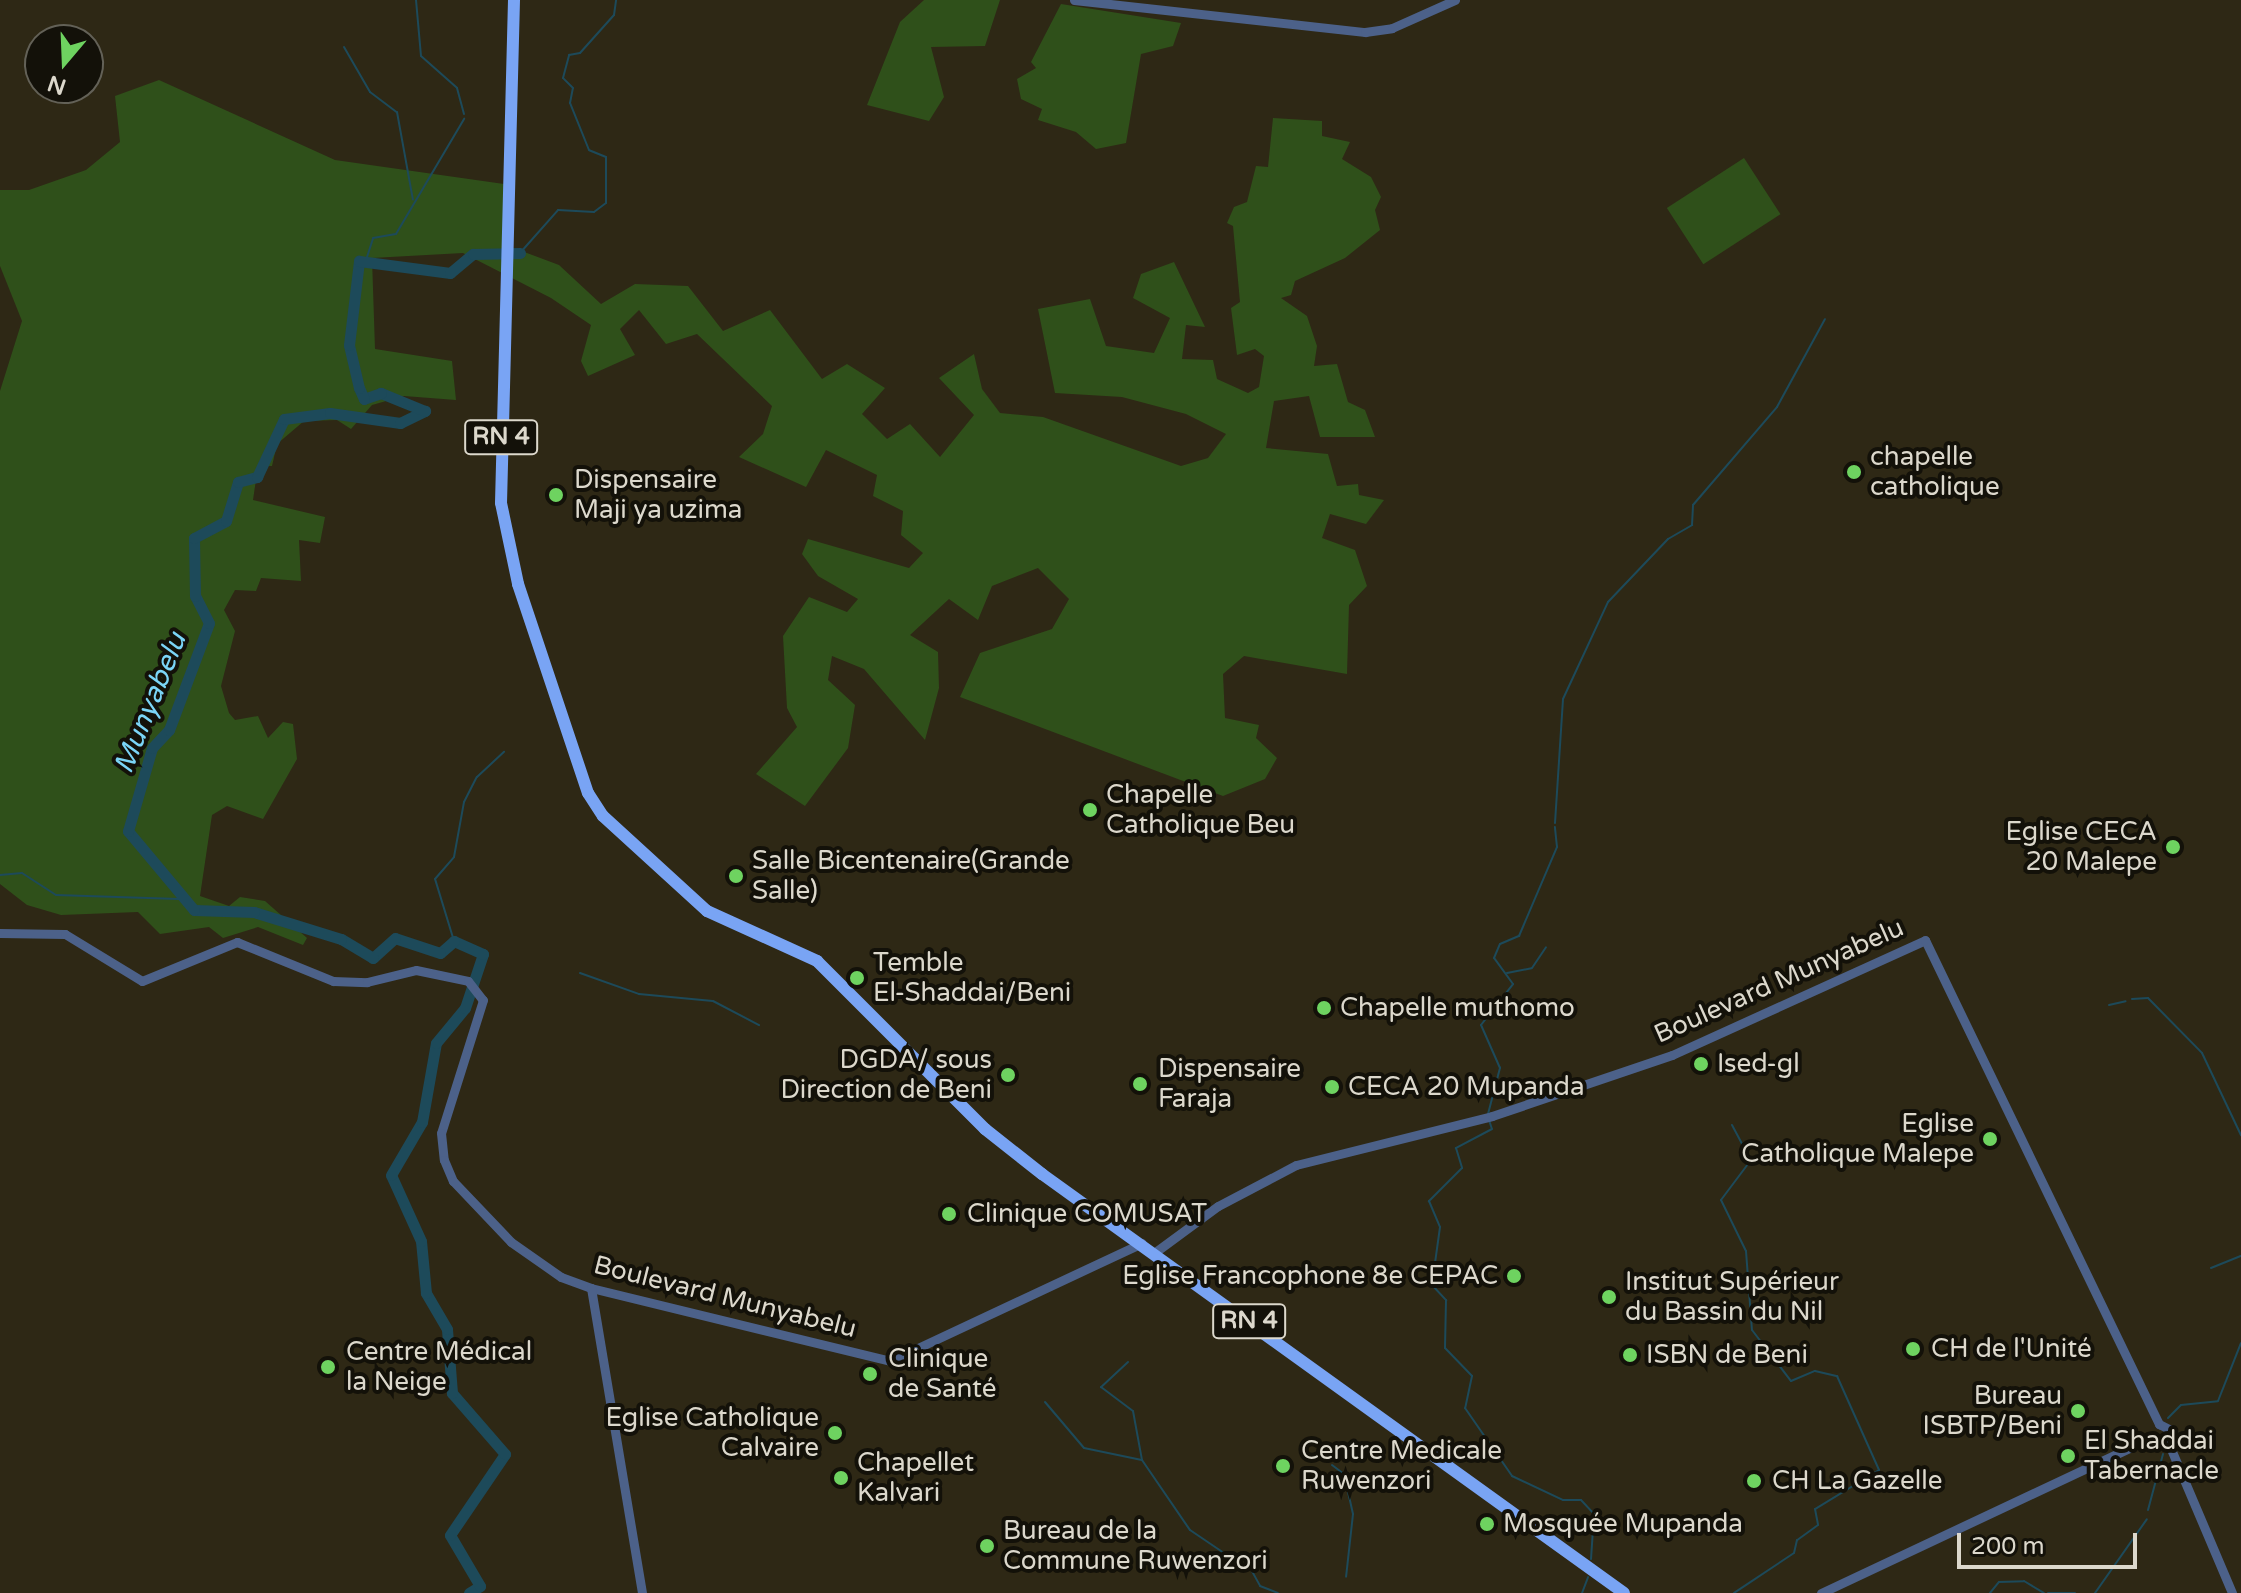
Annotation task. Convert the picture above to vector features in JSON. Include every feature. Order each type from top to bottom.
[{"type":"highway","name":"RN 4","points":[[514,0],[500,448],[505,538],[588,793],[707,911],[817,961],[985,1129],[1624,1593]]},
{"type":"street","points":[[1074,0],[1365,32],[1392,28],[1455,0]]},
{"type":"street","name":"Boulevard Munyabelu","points":[[0,933],[65,934],[142,981],[237,942],[347,984],[416,970],[472,984],[481,1011],[441,1133],[453,1181],[511,1242],[561,1277],[591,1288],[890,1361],[1142,1243]]},
{"type":"street","name":"Boulevard Munyabelu","points":[[1154,1253],[1296,1165],[1489,1116],[1672,1055],[1925,940],[2159,1424]]},
{"type":"street","points":[[591,1288],[642,1593]]},
{"type":"street","points":[[1821,1593],[2154,1436],[2159,1424],[2171,1427],[2168,1442],[2232,1593]]},
{"type":"street","points":[[2154,1436],[2168,1442]]},
{"type":"green space","points":[[924,0],[1000,0],[985,46],[931,47],[944,97],[929,121],[867,105],[900,22]]},
{"type":"green space","points":[[1061,4],[1181,23],[1173,46],[1141,54],[1126,143],[1096,149],[1076,132],[1038,120],[1042,109],[1021,99],[1017,79],[1036,68],[1031,62]]},
{"type":"green space","points":[[159,80],[335,160],[504,184],[503,244],[559,265],[601,304],[635,284],[688,286],[723,331],[770,310],[822,379],[847,364],[885,388],[862,414],[887,439],[910,424],[940,457],[974,415],[939,378],[974,354],[982,389],[1000,413],[1043,417],[1181,466],[1208,458],[1226,434],[1186,414],[1122,397],[1055,393],[1038,309],[1090,299],[1106,346],[1154,353],[1170,318],[1133,298],[1141,274],[1174,262],[1205,327],[1186,325],[1182,359],[1213,360],[1217,379],[1248,393],[1259,387],[1264,356],[1255,349],[1237,355],[1231,308],[1240,302],[1233,226],[1227,223],[1234,207],[1247,202],[1256,166],[1268,167],[1273,118],[1322,121],[1322,136],[1350,142],[1342,159],[1371,177],[1381,197],[1375,210],[1380,230],[1345,258],[1295,281],[1291,295],[1281,298],[1307,316],[1317,346],[1314,366],[1337,364],[1348,402],[1365,410],[1375,437],[1320,437],[1309,396],[1274,401],[1266,448],[1328,454],[1337,486],[1358,484],[1359,495],[1384,500],[1366,524],[1330,514],[1322,538],[1355,550],[1367,586],[1349,605],[1347,674],[1244,656],[1223,674],[1225,718],[1259,725],[1256,738],[1277,758],[1265,779],[1223,796],[960,697],[980,653],[1052,629],[1069,599],[1038,568],[992,586],[978,620],[949,599],[910,635],[938,652],[939,688],[925,740],[864,669],[832,656],[828,680],[855,705],[848,748],[805,806],[756,774],[797,727],[787,708],[783,636],[809,597],[847,612],[858,599],[818,576],[802,554],[808,539],[909,568],[923,553],[901,535],[903,511],[873,496],[877,475],[826,450],[806,487],[739,457],[763,434],[772,406],[697,334],[666,344],[639,310],[620,329],[635,355],[588,376],[581,361],[591,325],[551,298],[463,253],[372,258],[375,349],[452,361],[456,400],[404,396],[372,405],[351,429],[337,420],[304,421],[277,444],[272,466],[258,466],[253,500],[325,517],[320,543],[299,540],[301,581],[261,578],[256,591],[235,590],[224,610],[235,631],[221,686],[229,713],[235,720],[258,716],[268,738],[283,722],[293,724],[297,759],[263,819],[227,806],[212,815],[200,896],[229,906],[240,897],[265,901],[307,938],[303,945],[258,927],[223,938],[209,927],[160,934],[138,912],[61,915],[27,905],[0,884],[0,391],[22,321],[0,266],[0,190],[29,190],[86,170],[120,142],[115,96]]},
{"type":"green space","points":[[1744,158],[1780,214],[1703,264],[1667,208]]},
{"type":"waterway","points":[[416,0],[421,56],[457,88],[464,114]]},
{"type":"waterway","name":"Munyabelu","points":[[520,253],[558,210],[594,212],[606,203],[606,157],[589,150],[570,103],[573,88],[563,78],[569,55],[580,53],[614,15],[616,0]]},
{"type":"waterway","points":[[344,47],[370,92],[397,112],[413,200]]},
{"type":"waterway","points":[[367,257],[373,238],[396,234],[464,119]]},
{"type":"waterway","name":"Munyabelu","points":[[469,1593],[480,1586],[450,1535],[505,1454],[452,1393],[447,1329],[426,1293],[421,1241],[391,1175],[422,1122],[436,1043],[465,1008],[483,954],[454,941],[440,953],[395,938],[373,958],[341,939],[254,912],[194,910],[128,831],[152,748],[169,730],[209,623],[195,596],[194,538],[226,521],[238,482],[257,477],[284,419],[330,413],[400,423],[425,411],[381,393],[364,399],[359,388],[349,345],[359,261],[450,273],[473,254],[520,253]]},
{"type":"waterway","points":[[1555,823],[1563,699],[1608,602],[1668,539],[1692,525],[1693,505],[1777,407],[1825,319]]},
{"type":"waterway","points":[[454,941],[435,879],[454,857],[464,802],[477,777],[504,752]]},
{"type":"waterway","points":[[1488,1114],[1500,1068],[1481,1025],[1513,984],[1494,958],[1500,944],[1519,936],[1557,847],[1555,827]]},
{"type":"waterway","points":[[0,875],[22,873],[56,895],[179,899]]},
{"type":"waterway","points":[[1507,973],[1532,968],[1546,947]]},
{"type":"waterway","points":[[580,973],[639,994],[713,1001],[759,1025]]},
{"type":"waterway","points":[[2132,999],[2148,998],[2202,1053],[2241,1135]]},
{"type":"waterway","points":[[2109,1005],[2126,1001]]},
{"type":"waterway","points":[[1489,1120],[1492,1129],[1456,1148],[1462,1168],[1429,1201],[1440,1227],[1432,1285],[1446,1300],[1445,1348],[1472,1376],[1465,1408],[1512,1476],[1563,1500],[1581,1500],[1594,1514],[1591,1559]]},
{"type":"waterway","points":[[1732,1125],[1751,1160],[1721,1200],[1746,1251],[1752,1330],[1791,1381],[1815,1371],[1837,1376],[1879,1470],[1815,1509],[1818,1525],[1797,1540],[1794,1553],[1734,1593]]},
{"type":"waterway","points":[[2211,1268],[2241,1256]]},
{"type":"waterway","points":[[2168,1418],[2181,1405],[2218,1401],[2241,1343]]},
{"type":"waterway","points":[[1128,1362],[1101,1387],[1133,1411],[1142,1460]]},
{"type":"waterway","points":[[1045,1402],[1084,1448],[1142,1460],[1190,1530],[1224,1553],[1243,1555],[1260,1586],[1278,1593]]},
{"type":"waterway","points":[[2148,1510],[2163,1454]]},
{"type":"waterway","points":[[1332,1465],[1344,1474],[1353,1514],[1346,1577]]},
{"type":"waterway","points":[[2095,1593],[2147,1519]]},
{"type":"waterway","points":[[1582,1593],[1588,1577]]},
{"type":"waterway","points":[[1990,1593],[1999,1582],[2024,1581],[2044,1593]]},
{"type":"waterway","points":[[2048,1593],[2075,1593]]},
{"type":"place","name":"chapelle catholique","points":[[1854,472]]},
{"type":"place","name":"Dispensaire Maji ya uzima","points":[[556,495]]},
{"type":"place","name":"Chapelle Catholique Beu","points":[[1090,810]]},
{"type":"place","name":"Eglise CECA 20 Malepe","points":[[2173,847]]},
{"type":"place","name":"Salle Bicentenaire(Grande Salle)","points":[[736,876]]},
{"type":"place","name":"Temble El-Shaddai/Beni","points":[[857,978]]},
{"type":"place","name":"Chapelle muthomo","points":[[1324,1008]]},
{"type":"place","name":"Ised-gl","points":[[1701,1064]]},
{"type":"place","name":"DGDA/ sous Direction de Beni","points":[[1008,1075]]},
{"type":"place","name":"Dispensaire Faraja","points":[[1140,1084]]},
{"type":"place","name":"CECA 20 Mupanda","points":[[1332,1087]]},
{"type":"place","name":"Eglise Catholique Malepe","points":[[1990,1139]]},
{"type":"place","name":"Clinique COMUSAT","points":[[949,1214]]},
{"type":"place","name":"Eglise Francophone 8e CEPAC","points":[[1514,1276]]},
{"type":"place","name":"Institut Supérieur du Bassin du Nil","points":[[1609,1297]]},
{"type":"place","name":"CH de l'Unité","points":[[1913,1349]]},
{"type":"place","name":"ISBN de Beni","points":[[1630,1355]]},
{"type":"place","name":"Centre Médical la Neige","points":[[328,1367]]},
{"type":"place","name":"Clinique de Santé","points":[[870,1374]]},
{"type":"place","name":"Bureau ISBTP/Beni","points":[[2078,1411]]},
{"type":"place","name":"Eglise Catholique Calvaire","points":[[835,1433]]},
{"type":"place","name":"El Shaddai Tabernacle","points":[[2068,1456]]},
{"type":"place","name":"Centre Medicale Ruwenzori","points":[[1283,1466]]},
{"type":"place","name":"Chapellet Kalvari","points":[[841,1478]]},
{"type":"place","name":"CH La Gazelle","points":[[1754,1481]]},
{"type":"place","name":"Mosquée Mupanda","points":[[1487,1524]]},
{"type":"place","name":"Bureau de la Commune Ruwenzori","points":[[987,1546]]}]
